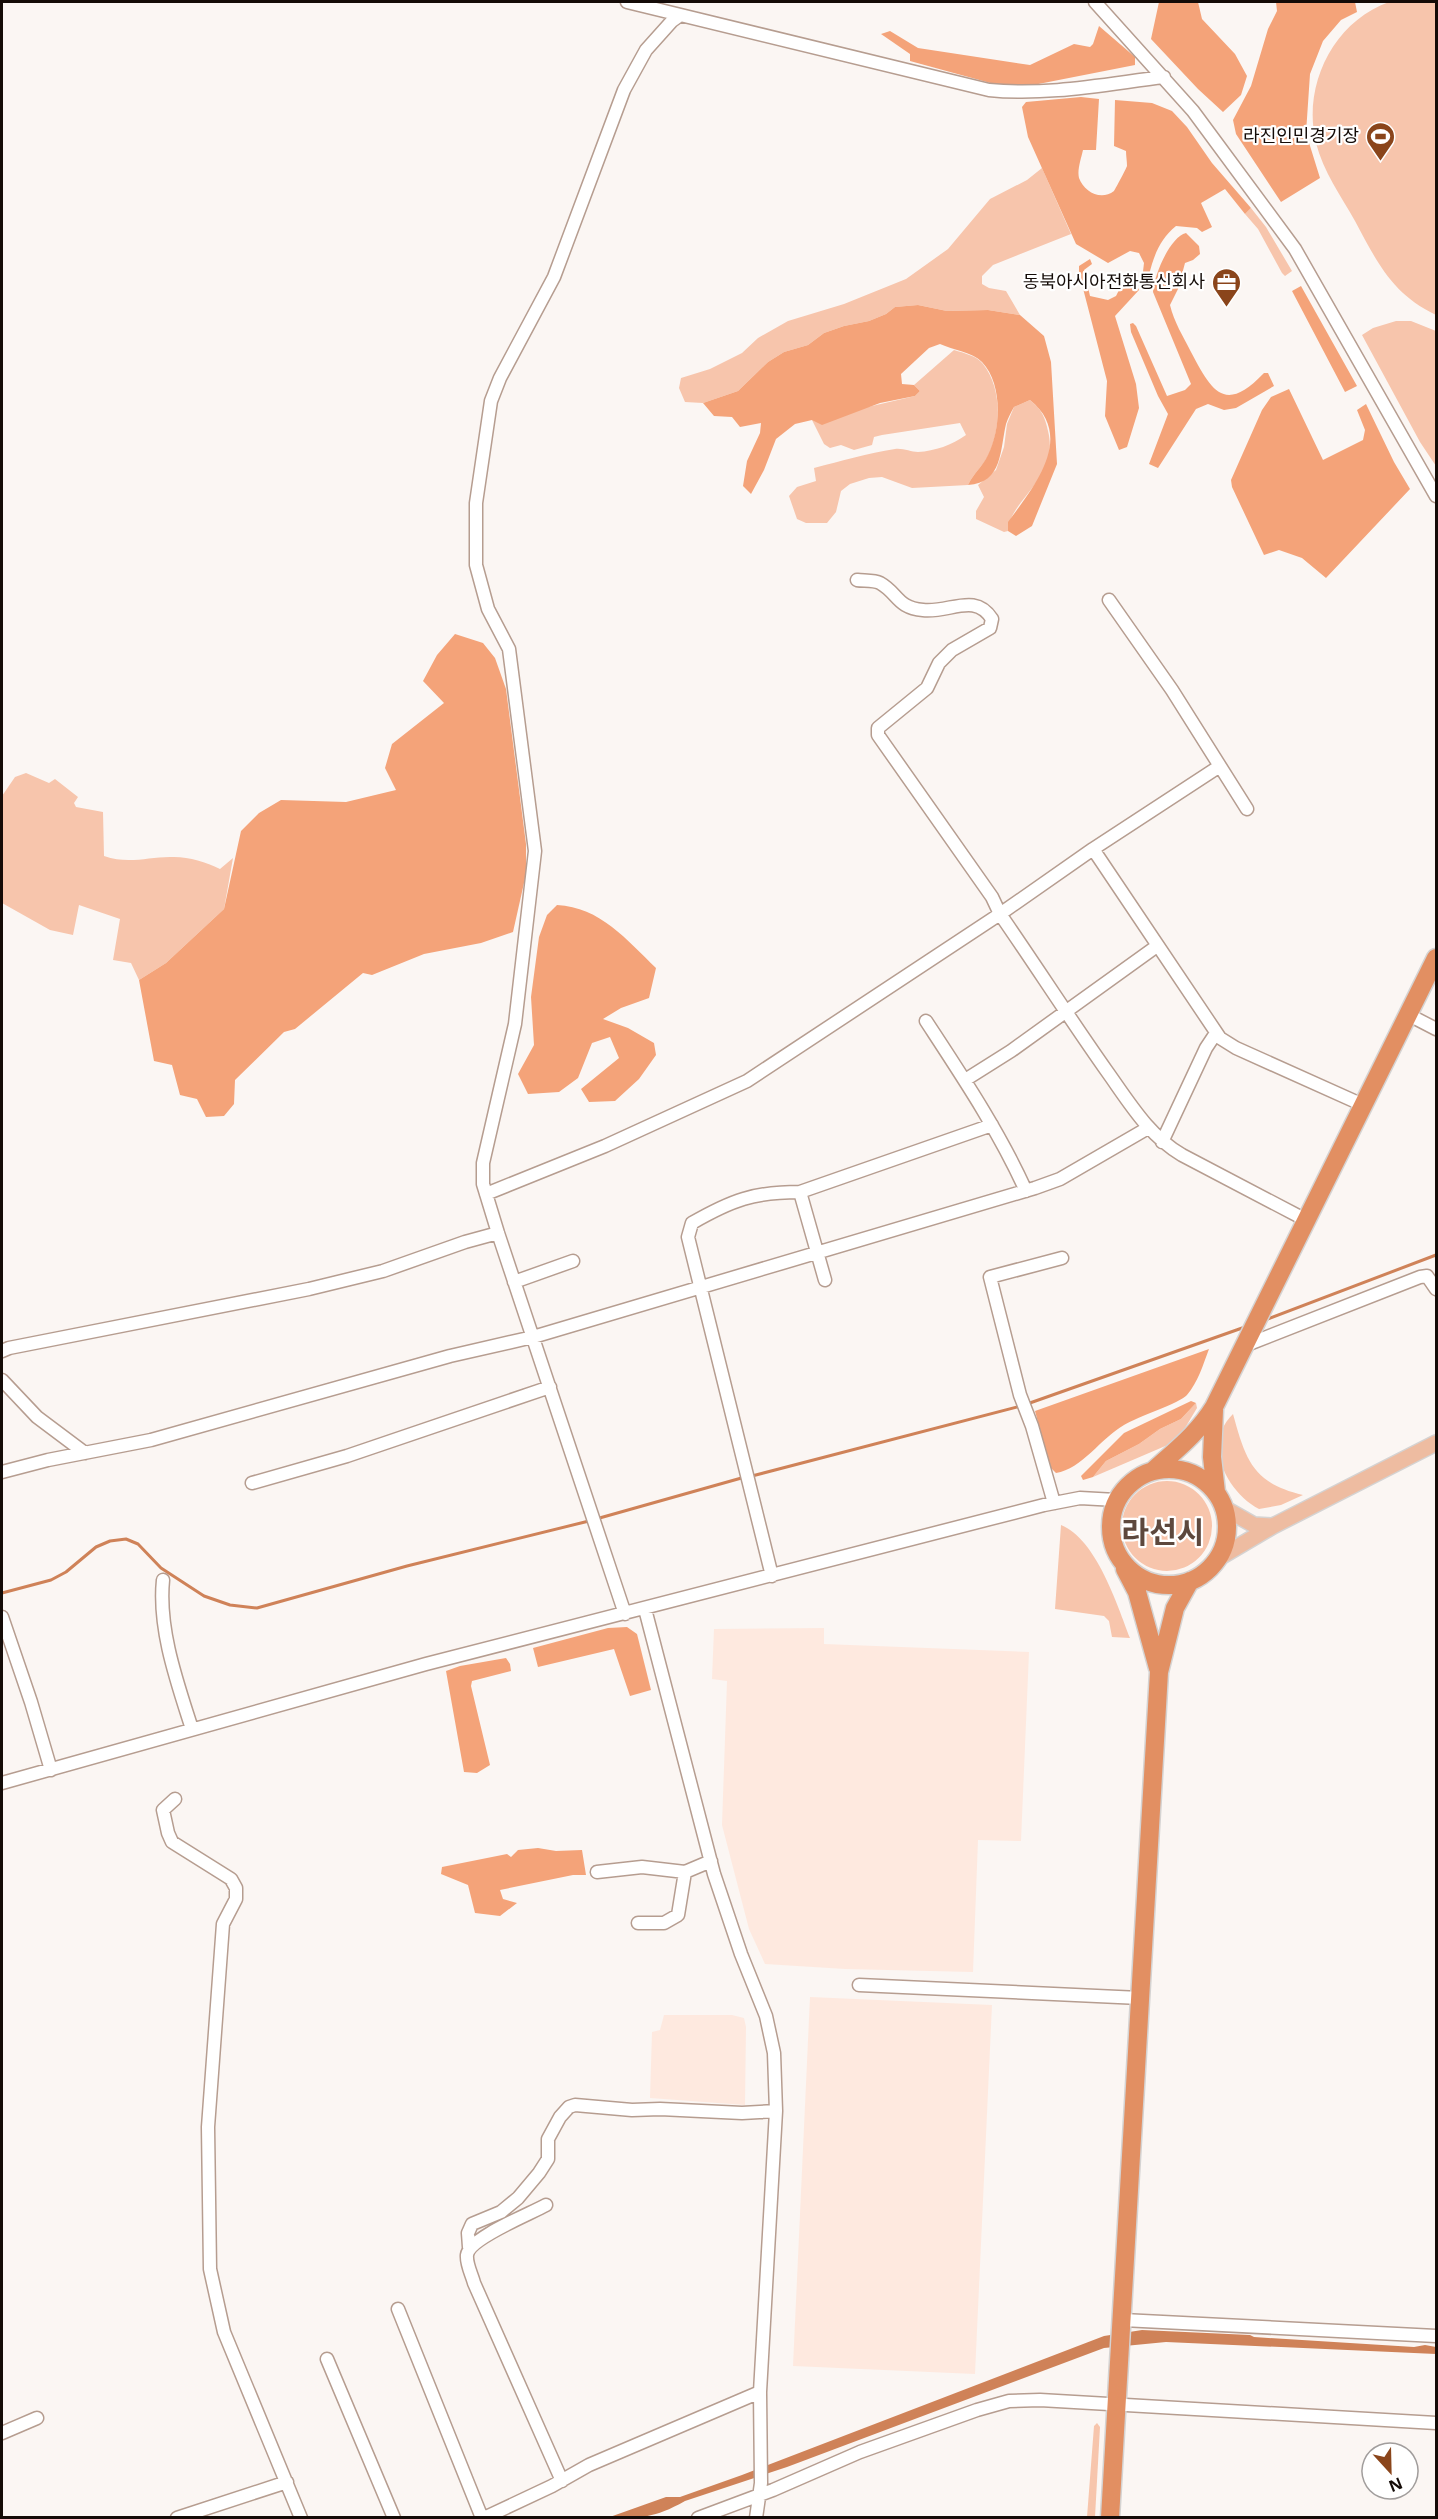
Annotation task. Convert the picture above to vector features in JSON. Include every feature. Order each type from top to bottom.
[{"type":"highway","points":[[1159,1672],[1140,1601],[1114,1548],[1110,1532],[1111,1516],[1116,1500],[1126,1487],[1139,1477],[1154,1470],[1190,1440],[1214,1407],[1437,958]]},
{"type":"highway","points":[[1122,1562],[1136,1575],[1153,1583],[1172,1585],[1190,1581],[1205,1572],[1217,1559],[1225,1543],[1227,1526],[1212,1457],[1214,1407]]},
{"type":"highway","points":[[1154,1470],[1171,1468],[1189,1472],[1204,1480],[1220,1500]]},
{"type":"highway","points":[[1110,2517],[1119,2405],[1159,1672],[1175,1608],[1190,1581]]},
{"type":"main road","points":[[1217,1559],[1274,1526],[1437,1443]]},
{"type":"main road","points":[[1220,1500],[1254,1525],[1274,1526]]},
{"type":"street","points":[[627,2],[988,90],[1018,93],[1049,91],[1164,77]]},
{"type":"street","points":[[1095,2],[1193,111],[1295,249],[1437,496]]},
{"type":"street","points":[[625,1614],[483,1184],[484,1155],[515,1024],[534,871],[533,828],[509,649],[488,609],[476,565],[476,503],[491,401],[500,378],[554,277],[624,90],[646,50],[679,16]]},
{"type":"street","points":[[857,580],[879,583],[905,606],[924,610],[974,604],[985,608],[992,619],[990,628],[952,650],[939,663],[927,688],[878,728],[878,735],[992,897],[1000,914],[1148,1128],[1162,1142],[1306,1220]]},
{"type":"street","points":[[1108,600],[1172,690],[1247,809]]},
{"type":"street","points":[[486,1194],[605,1146],[747,1081],[1220,766]]},
{"type":"street","points":[[1093,849],[1216,1033],[1236,1048],[1363,1106]]},
{"type":"street","points":[[965,1080],[1011,1051],[1157,946]]},
{"type":"street","points":[[1408,1015],[1437,1029]]},
{"type":"street","points":[[926,1021],[992,1125],[1009,1154],[1026,1191]]},
{"type":"street","points":[[1162,1142],[1206,1047],[1216,1033]]},
{"type":"street","points":[[772,1576],[688,1237],[692,1222],[750,1195],[800,1192],[992,1125]]},
{"type":"street","points":[[2,1472],[151,1440],[450,1356],[532,1337],[1026,1191],[1060,1179],[1148,1128]]},
{"type":"street","points":[[800,1192],[825,1280]]},
{"type":"street","points":[[2,1351],[32,1343],[309,1289],[383,1271],[465,1242],[498,1233]]},
{"type":"street","points":[[1054,1503],[1020,1395],[990,1277],[1062,1258]]},
{"type":"street","points":[[514,1282],[573,1261]]},
{"type":"street","points":[[1246,1340],[1420,1277],[1427,1276],[1437,1289]]},
{"type":"street","points":[[2,1380],[37,1417],[85,1453]]},
{"type":"street","points":[[252,1483],[347,1456],[549,1387]]},
{"type":"street","points":[[2,1783],[437,1661],[1054,1503],[1080,1498],[1116,1500]]},
{"type":"street","points":[[163,1580],[161,1597],[167,1639],[192,1729]]},
{"type":"street","points":[[645,1609],[711,1861],[741,1954],[766,2016],[774,2053],[776,2111],[760,2392],[760,2489],[756,2517]]},
{"type":"street","points":[[2,1617],[16,1654],[51,1770]]},
{"type":"street","points":[[175,1799],[163,1810],[172,1842],[231,1880],[236,1888],[236,1899],[223,1924],[212,2057],[208,2127],[210,2269],[224,2332],[301,2517]]},
{"type":"street","points":[[597,1872],[642,1867],[685,1872],[711,1861]]},
{"type":"street","points":[[638,1923],[664,1923],[678,1915],[685,1872]]},
{"type":"street","points":[[859,1985],[1140,1998]]},
{"type":"street","points":[[562,2481],[474,2283],[467,2257],[470,2247],[468,2233],[471,2224],[501,2212],[518,2198],[539,2173],[548,2159],[548,2139],[560,2117],[569,2107],[575,2105],[632,2110],[742,2113],[776,2111]]},
{"type":"street","points":[[470,2247],[482,2238],[546,2205]]},
{"type":"street","points":[[398,2308],[483,2517],[562,2481],[589,2465],[760,2392]]},
{"type":"street","points":[[1123,2325],[1437,2336]]},
{"type":"street","points":[[327,2359],[394,2517]]},
{"type":"street","points":[[698,2517],[760,2489],[977,2410],[1009,2401],[1437,2423]]},
{"type":"street","points":[[2,2433],[37,2418]]},
{"type":"street","points":[[177,2517],[287,2482]]},
{"type":"shaded area","points":[[1159,2],[1198,2],[1202,19],[1235,54],[1247,76],[1241,95],[1223,112],[1151,39]]},
{"type":"shaded area","points":[[1276,2],[1355,2],[1357,12],[1341,20],[1323,41],[1310,74],[1306,133],[1320,178],[1281,202],[1236,134],[1233,120],[1251,86],[1268,29],[1277,11]]},
{"type":"shaded area","name":"라진인민경기장","points":[[1389,2],[1436,2],[1436,315],[1408,297],[1387,276],[1333,183],[1316,143],[1313,121],[1314,100],[1318,79],[1326,59],[1352,24],[1369,11]]},
{"type":"shaded area","points":[[1099,26],[1135,57],[1135,65],[1018,88],[1005,87],[910,61],[910,54],[881,34],[890,31],[918,48],[1030,65],[1074,44],[1090,47]]},
{"type":"shaded area","points":[[1081,97],[1099,99],[1096,150],[1083,150],[1079,168],[1081,183],[1089,191],[1104,195],[1114,191],[1127,166],[1126,151],[1114,146],[1115,100],[1152,103],[1172,111],[1187,127],[1212,163],[1251,208],[1245,214],[1225,189],[1201,203],[1212,227],[1202,232],[1197,228],[1176,226],[1162,242],[1149,275],[1142,280],[1144,263],[1139,253],[1130,251],[1108,263],[1076,244],[1028,137],[1022,107],[1026,102]]},
{"type":"shaded area","points":[[1042,168],[1071,234],[993,265],[982,276],[982,284],[989,288],[1006,291],[1020,315],[988,310],[947,311],[918,305],[895,307],[886,314],[869,321],[824,333],[808,345],[784,352],[768,362],[738,391],[703,403],[685,402],[679,388],[681,378],[710,369],[742,353],[758,338],[788,321],[844,304],[906,279],[948,249],[990,199],[1027,180]]},
{"type":"shaded area","points":[[1251,208],[1266,227],[1292,271],[1285,276],[1258,229],[1245,214]]},
{"type":"shaded area","points":[[1186,233],[1199,246],[1200,254],[1185,263],[1178,289],[1170,305],[1176,323],[1199,366],[1213,387],[1221,393],[1229,395],[1239,393],[1251,386],[1264,373],[1268,373],[1274,386],[1236,408],[1224,410],[1208,404],[1196,409],[1158,468],[1149,464],[1168,414],[1158,396],[1131,332],[1130,324],[1133,323],[1136,326],[1167,396],[1185,390],[1191,384],[1153,292],[1156,276],[1169,249],[1180,236]]},
{"type":"shaded area","points":[[1090,259],[1092,264],[1084,270],[1090,296],[1108,300],[1116,296],[1121,286],[1137,286],[1139,290],[1115,316],[1136,384],[1139,408],[1127,447],[1119,450],[1105,416],[1107,381],[1079,273],[1079,266]]},
{"type":"shaded area","points":[[1301,286],[1357,386],[1345,392],[1292,291]]},
{"type":"shaded area","points":[[918,305],[947,311],[988,310],[1020,315],[1044,336],[1051,362],[1057,464],[1032,526],[1016,536],[1008,531],[1008,522],[1028,494],[1046,462],[1050,446],[1049,430],[1043,414],[1030,400],[1014,407],[1006,424],[1001,454],[994,471],[979,483],[968,485],[986,459],[996,433],[997,394],[989,371],[982,362],[968,353],[940,344],[929,348],[901,374],[902,384],[914,385],[920,391],[915,396],[880,403],[822,425],[812,420],[795,424],[776,439],[764,470],[751,494],[743,486],[747,461],[760,433],[761,423],[740,427],[732,417],[714,416],[703,403],[738,391],[768,362],[784,352],[808,345],[824,333],[869,321],[886,314],[895,307]]},
{"type":"shaded area","points":[[1396,321],[1411,321],[1436,331],[1436,466],[1420,442],[1362,335],[1373,328]]},
{"type":"shaded area","points":[[954,350],[970,355],[983,364],[994,384],[998,408],[993,443],[987,458],[968,485],[912,488],[882,477],[869,478],[850,484],[841,491],[836,512],[827,523],[806,523],[797,519],[789,496],[797,487],[816,481],[814,468],[895,449],[918,452],[931,450],[949,445],[966,435],[960,423],[874,437],[872,445],[854,450],[841,445],[830,448],[824,444],[812,420],[915,396],[920,391],[914,385]]},
{"type":"shaded area","points":[[1289,389],[1323,460],[1363,440],[1365,430],[1357,410],[1366,404],[1410,489],[1326,578],[1302,558],[1279,550],[1264,555],[1232,487],[1231,480],[1262,410],[1271,397]]},
{"type":"shaded area","points":[[1030,400],[1044,418],[1050,448],[1041,475],[1017,508],[1008,531],[1004,532],[976,519],[976,511],[984,497],[978,485],[996,470],[1004,447],[1007,424],[1014,407]]},
{"type":"shaded area","points":[[455,634],[483,643],[495,658],[506,689],[526,844],[526,874],[513,932],[481,943],[424,954],[372,975],[363,973],[295,1029],[284,1032],[235,1080],[234,1104],[224,1116],[206,1117],[197,1099],[180,1095],[172,1065],[154,1061],[139,980],[166,963],[224,909],[241,831],[259,813],[281,800],[346,802],[396,790],[385,768],[392,744],[444,703],[423,681],[437,655]]},
{"type":"shaded area","points":[[26,773],[49,783],[55,779],[78,797],[74,803],[76,807],[103,812],[104,856],[122,860],[186,858],[220,869],[233,858],[224,909],[166,963],[139,980],[131,963],[113,960],[120,919],[79,905],[73,935],[50,930],[2,903],[2,796],[15,777]]},
{"type":"shaded area","points":[[557,905],[572,907],[600,918],[623,936],[656,968],[649,998],[621,1008],[603,1019],[628,1028],[654,1043],[656,1055],[639,1079],[615,1101],[589,1102],[581,1089],[619,1058],[610,1037],[592,1043],[578,1078],[559,1092],[528,1094],[518,1074],[534,1045],[531,997],[539,937],[547,915]]},
{"type":"shaded area","points":[[1209,1349],[1194,1385],[1183,1398],[1124,1425],[1074,1466],[1056,1473],[1050,1467],[1035,1411]]},
{"type":"shaded area","points":[[1191,1401],[1196,1403],[1181,1419],[1106,1461],[1093,1477],[1083,1480],[1081,1476],[1124,1433]]},
{"type":"shaded area","points":[[1196,1403],[1197,1408],[1182,1433],[1170,1444],[1093,1477],[1106,1461],[1181,1419]]},
{"type":"shaded area","points":[[1233,1414],[1242,1445],[1254,1468],[1273,1484],[1303,1495],[1281,1505],[1259,1509],[1237,1491],[1222,1466],[1219,1453],[1219,1439],[1224,1426]]},
{"type":"shaded area","points":[[1167,1481],[1184,1484],[1199,1494],[1209,1509],[1212,1526],[1209,1543],[1199,1558],[1184,1568],[1167,1571],[1150,1568],[1135,1558],[1125,1543],[1122,1526],[1125,1509],[1135,1494],[1150,1484]]},
{"type":"shaded area","points":[[1061,1525],[1073,1532],[1095,1558],[1112,1591],[1130,1638],[1112,1637],[1109,1621],[1104,1616],[1055,1609]]},
{"type":"shaded area","points":[[627,1627],[637,1634],[651,1690],[630,1696],[614,1649],[538,1667],[533,1648],[608,1628]]},
{"type":"shaded area","points":[[824,1628],[824,1644],[1029,1652],[1021,1841],[978,1840],[973,1972],[845,1969],[765,1964],[749,1929],[722,1825],[727,1681],[712,1679],[714,1629]]},
{"type":"shaded area","points":[[506,1658],[511,1671],[472,1681],[471,1686],[490,1765],[477,1773],[464,1772],[446,1671],[460,1666]]},
{"type":"shaded area","points":[[538,1848],[556,1851],[582,1850],[586,1875],[573,1875],[500,1890],[503,1899],[517,1903],[500,1916],[475,1913],[468,1885],[441,1874],[442,1867],[507,1854],[511,1857],[518,1850]]},
{"type":"shaded area","points":[[810,1997],[992,2005],[975,2374],[793,2366]]},
{"type":"shaded area","points":[[664,2015],[732,2015],[744,2018],[746,2027],[745,2105],[650,2098],[652,2032],[660,2030]]},
{"type":"shaded area","points":[[1142,2330],[1414,2347],[1425,2345],[1436,2347],[1436,2354],[1166,2342],[1104,2348],[787,2467],[685,2501],[656,2514],[607,2518],[666,2497],[680,2497],[742,2475],[1104,2336]]},
{"type":"shaded area","points":[[1097,2423],[1100,2427],[1095,2517],[1087,2517],[1094,2426]]},
{"type":"waterway","points":[[1265,1320],[1436,1255]]},
{"type":"waterway","points":[[1027,1404],[1245,1327]]},
{"type":"waterway","points":[[752,1476],[1021,1406]]},
{"type":"waterway","points":[[596,1519],[745,1477]]},
{"type":"waterway","points":[[2,1593],[51,1580],[66,1572],[96,1547],[110,1541],[126,1539],[138,1544],[161,1568],[204,1596],[230,1605],[257,1608],[407,1566],[589,1521]]},
{"type":"place","name":"라진인민경기장","points":[[1380,162]]},
{"type":"place","name":"동북아시아전화통신회사","points":[[1226,308]]},
{"type":"district","name":"라선시","points":[[1163,1533]]}]
